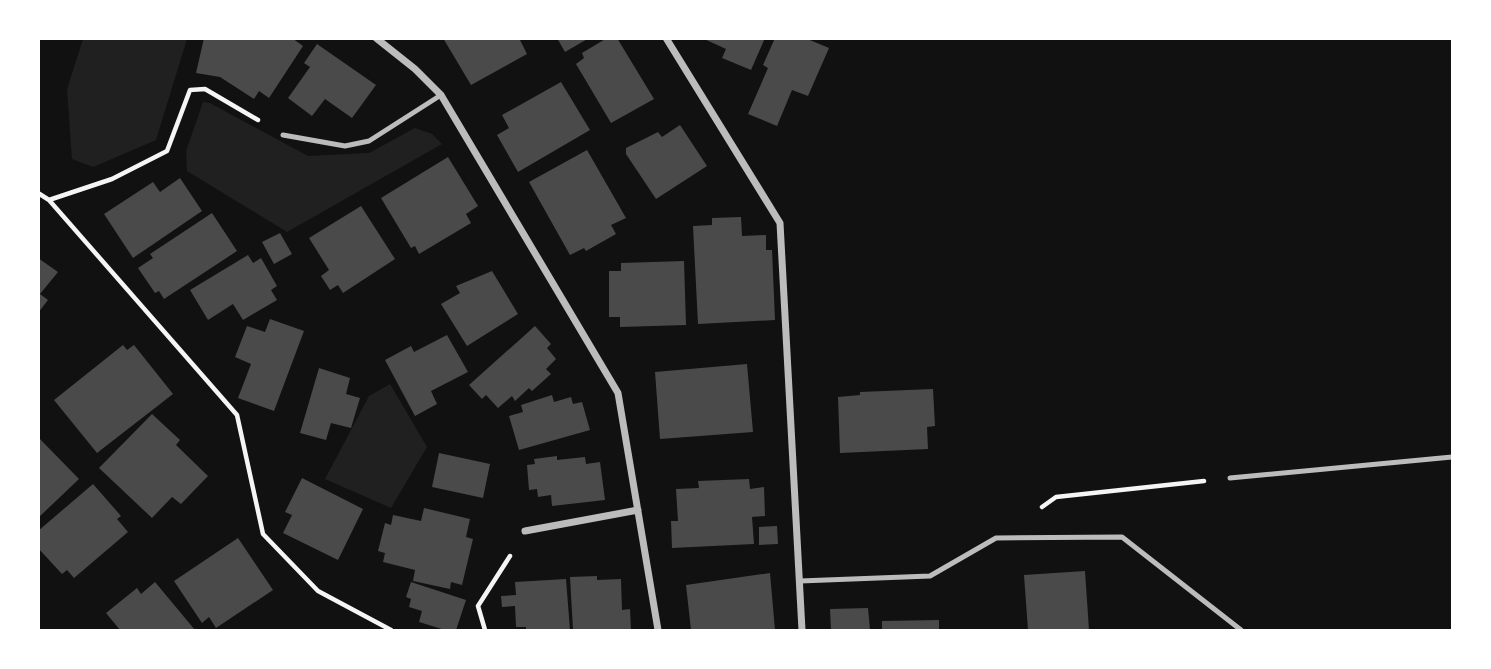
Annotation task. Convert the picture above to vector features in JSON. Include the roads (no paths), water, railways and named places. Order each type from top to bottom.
[{"type":"street","points":[[376,38],[415,69],[441,95],[618,393],[658,631]]},
{"type":"street","points":[[666,38],[780,223],[802,631]]},
{"type":"street","points":[[526,531],[638,510]]},
{"type":"lane","points":[[283,135],[345,146],[369,141],[441,95]]},
{"type":"lane","points":[[1230,478],[1452,457]]},
{"type":"lane","points":[[800,581],[930,576],[996,538],[1122,537],[1241,631]]}]
